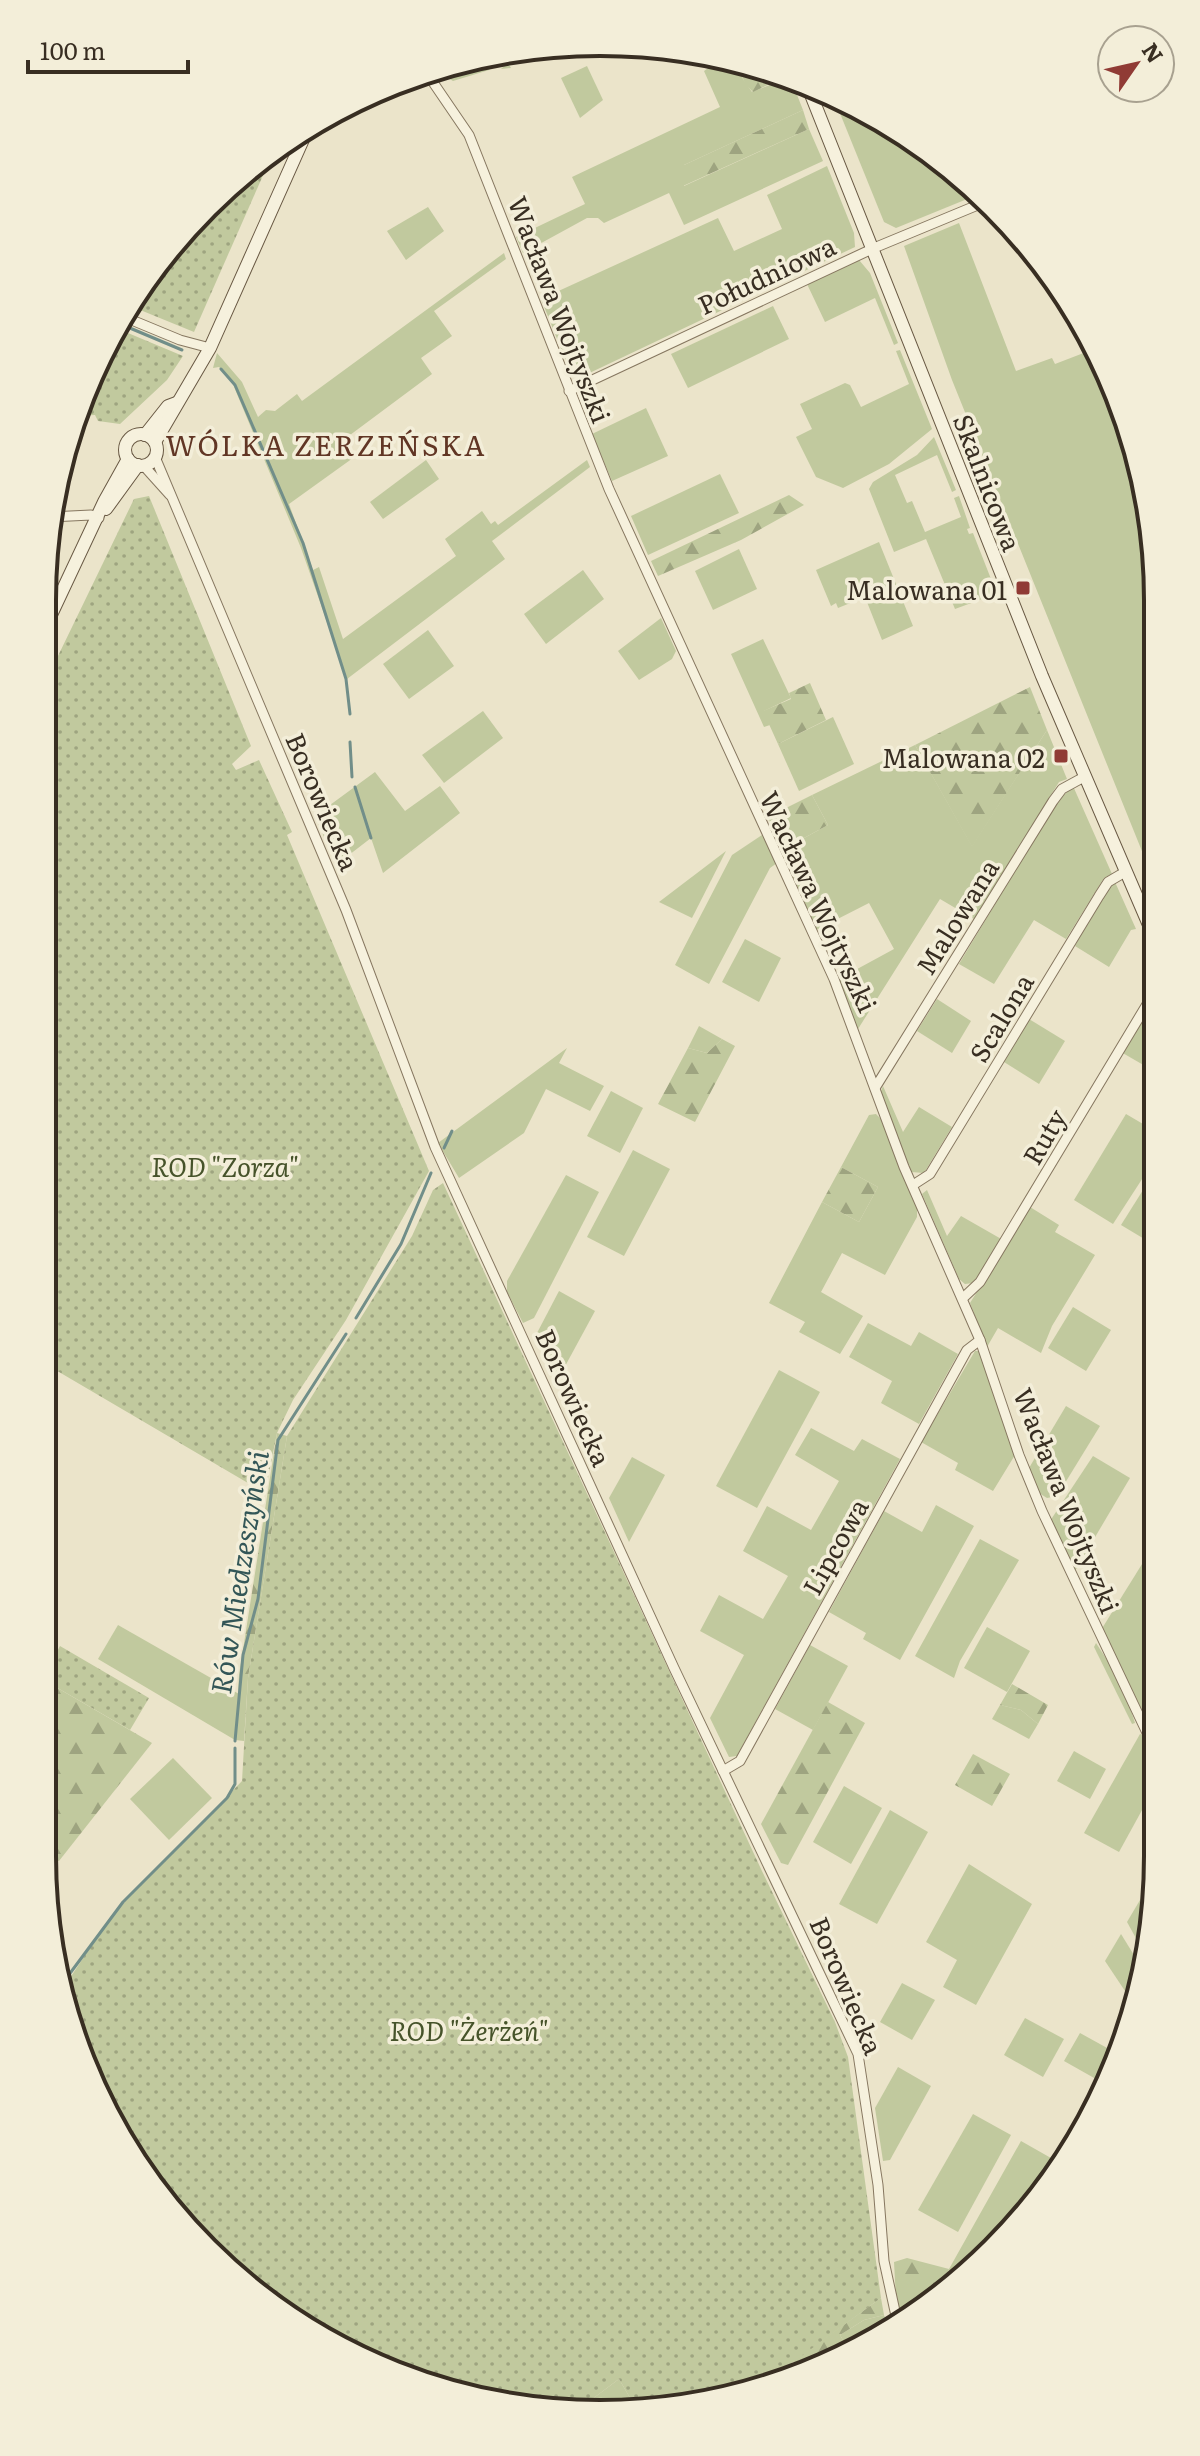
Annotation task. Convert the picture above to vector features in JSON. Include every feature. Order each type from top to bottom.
[{"type":"street","name":"Wacława Wojtyszki","points":[[433,83],[469,135],[569,391],[683,655],[834,979],[913,1185],[980,1340],[1019,1455],[1042,1511],[1144,1726]]},
{"type":"street","name":"Skalnicowa","points":[[813,99],[1084,777],[1144,914]]},
{"type":"street","points":[[56,606],[100,516],[137,463],[155,457],[150,438],[168,406],[176,403],[210,348],[300,147]]},
{"type":"street","name":"Południowa","points":[[569,391],[874,248],[975,206]]},
{"type":"street","points":[[134,321],[180,340],[210,348]]},
{"type":"street","points":[[137,463],[128,442],[136,435],[150,438]]},
{"type":"street","name":"Borowiecka","points":[[155,457],[346,910],[435,1147],[723,1771],[858,2054],[878,2185],[884,2261],[895,2312]]},
{"type":"street","name":"Borowiecka","points":[[137,463],[171,496]]},
{"type":"street","points":[[63,516],[100,516]]},
{"type":"street","name":"Malowana","points":[[875,1088],[1053,801],[1062,789],[1084,777]]},
{"type":"street","name":"Scalona","points":[[913,1185],[930,1174],[1108,882],[1125,872]]},
{"type":"street","name":"Ruty","points":[[963,1298],[980,1282],[1144,1009]]},
{"type":"street","name":"Lipcowa","points":[[723,1771],[740,1761],[967,1350],[980,1340]]},
{"type":"green space","points":[[493,66],[489,70],[453,81],[448,78]]},
{"type":"green space","points":[[587,66],[603,100],[580,118],[561,78]]},
{"type":"green space","points":[[710,67],[742,75],[752,92],[772,84],[796,93],[803,110],[684,165],[684,186],[809,129],[823,161],[684,225],[669,193],[604,223],[598,218],[587,218],[523,253],[516,237],[585,204],[572,177],[720,107],[704,71]]},
{"type":"green space","points":[[742,75],[770,84],[753,92]]},
{"type":"green space","points":[[803,110],[809,129],[683,186],[680,175],[684,165]]},
{"type":"green space","points":[[839,111],[902,148],[968,199],[896,228],[884,222]]},
{"type":"green space","points":[[827,166],[854,233],[855,247],[581,377],[572,376],[541,299],[718,218],[734,251],[782,229],[767,195]]},
{"type":"green space","points":[[265,172],[194,332],[140,310],[191,241],[215,215]]},
{"type":"green space","points":[[428,207],[444,231],[406,260],[387,231]]},
{"type":"green space","points":[[959,223],[1016,371],[1052,358],[1055,364],[1085,353],[1103,392],[1134,494],[1143,564],[1144,856],[952,380],[904,246]]},
{"type":"green space","points":[[504,253],[506,259],[434,311],[452,336],[421,358],[432,374],[342,441],[353,458],[289,504],[313,570],[319,567],[343,639],[456,556],[445,539],[482,511],[491,524],[495,521],[498,525],[587,460],[590,467],[492,541],[505,559],[347,679],[301,548],[232,382],[219,367],[213,368],[217,353],[242,382],[258,417],[266,410],[275,411],[297,394],[302,401]]},
{"type":"green space","points":[[859,260],[870,273],[898,343],[894,345],[875,298],[825,322],[807,284]]},
{"type":"green space","points":[[773,306],[789,339],[688,388],[671,354]]},
{"type":"green space","points":[[127,332],[183,356],[167,380],[120,424],[98,421],[95,415],[89,415]]},
{"type":"green space","points":[[900,350],[932,429],[889,464],[843,488],[816,477],[796,437],[812,429],[800,404],[845,383],[850,385],[861,407],[909,384],[896,351]]},
{"type":"green space","points":[[646,408],[668,456],[612,481],[592,434]]},
{"type":"green space","points":[[934,437],[956,490],[952,492],[937,455],[895,475],[907,503],[912,501],[925,532],[961,517],[954,498],[959,496],[970,528],[967,529],[969,534],[973,533],[991,579],[987,581],[993,595],[955,609],[926,539],[894,552],[869,489],[873,482],[917,455]]},
{"type":"green space","points":[[426,460],[439,479],[383,519],[370,502]]},
{"type":"green space","points":[[720,474],[739,513],[648,555],[631,516]]},
{"type":"green space","points":[[789,495],[804,505],[741,540],[658,576],[651,561]]},
{"type":"green space","name":"ROD \"Zorza\"","points":[[149,496],[251,746],[232,764],[236,770],[259,760],[292,832],[287,835],[429,1171],[346,1320],[293,1400],[277,1433],[265,1493],[56,1370],[56,660],[134,499]]},
{"type":"green space","points":[[879,542],[913,626],[882,640],[865,597],[838,608],[836,603],[831,606],[816,570]]},
{"type":"green space","points":[[739,549],[757,589],[713,610],[695,571]]},
{"type":"green space","points":[[583,570],[604,599],[546,644],[524,614]]},
{"type":"green space","points":[[661,618],[676,651],[672,659],[639,680],[618,651]]},
{"type":"green space","points":[[428,630],[454,666],[409,699],[383,664]]},
{"type":"green space","points":[[763,639],[791,698],[764,711],[770,725],[764,727],[731,654]]},
{"type":"green space","points":[[810,683],[826,720],[778,744],[763,711],[791,699],[789,693]]},
{"type":"green space","points":[[1030,687],[1047,730],[972,847],[915,745]]},
{"type":"green space","points":[[483,711],[503,738],[444,783],[422,755]]},
{"type":"green space","points":[[833,717],[854,764],[799,791],[778,744]]},
{"type":"green space","points":[[1047,730],[1067,779],[1059,782],[974,919],[940,899],[858,1029],[837,980],[894,949],[869,903],[816,930],[782,850],[828,825],[812,795],[915,745],[972,846]]},
{"type":"green space","points":[[375,772],[405,811],[440,786],[460,813],[383,873],[371,838],[336,865],[315,816]]},
{"type":"green space","points":[[1073,786],[1112,874],[1104,878],[1066,939],[1034,920],[994,984],[959,964],[1056,803]]},
{"type":"green space","points":[[812,795],[828,825],[782,850],[768,817]]},
{"type":"green space","points":[[762,835],[777,863],[770,868],[709,984],[675,965],[732,855]]},
{"type":"green space","points":[[726,851],[692,918],[659,902]]},
{"type":"green space","points":[[1115,882],[1136,929],[1131,930],[1109,967],[1075,946],[1101,898]]},
{"type":"green space","points":[[745,939],[781,958],[759,1002],[722,982]]},
{"type":"green space","points":[[937,999],[971,1021],[952,1053],[917,1031]]},
{"type":"green space","points":[[1144,1015],[1144,1065],[1121,1052]]},
{"type":"green space","points":[[1029,1019],[1065,1041],[1039,1084],[1004,1062]]},
{"type":"green space","points":[[699,1026],[722,1039],[707,1053],[688,1048]]},
{"type":"green space","points":[[722,1039],[735,1046],[695,1122],[658,1104],[688,1048],[707,1053]]},
{"type":"green space","points":[[567,1048],[559,1063],[604,1086],[590,1111],[546,1089],[524,1133],[459,1178],[438,1143]]},
{"type":"green space","points":[[883,1086],[903,1132],[919,1107],[952,1127],[924,1173],[911,1172],[880,1094]]},
{"type":"green space","points":[[611,1091],[643,1108],[620,1153],[587,1136]]},
{"type":"green space","points":[[876,1114],[882,1120],[917,1207],[917,1217],[885,1275],[842,1253],[821,1292],[863,1316],[840,1354],[799,1332],[805,1322],[769,1303],[822,1202],[859,1222],[878,1187],[841,1167],[869,1115]]},
{"type":"green space","points":[[1126,1114],[1144,1125],[1144,1176],[1113,1224],[1074,1200]]},
{"type":"green space","points":[[633,1150],[670,1169],[624,1256],[587,1237]]},
{"type":"green space","points":[[841,1167],[878,1187],[859,1222],[822,1202]]},
{"type":"green space","points":[[566,1175],[599,1192],[534,1318],[523,1323],[507,1292],[507,1281]]},
{"type":"green space","name":"ROD \"Żerżeń\"","points":[[443,1183],[835,2022],[848,2057],[881,2298],[786,2367],[706,2390],[631,2399],[619,2379],[591,2400],[494,2390],[392,2359],[359,2344],[298,2308],[269,2288],[215,2241],[168,2187],[112,2097],[85,2031],[70,1978],[111,1916],[242,1781],[248,1678],[287,1436],[412,1236],[433,1190]]},
{"type":"green space","points":[[1144,1188],[1144,1239],[1121,1225]]},
{"type":"green space","points":[[927,1190],[947,1236],[961,1216],[1003,1240],[973,1283],[965,1284],[959,1279],[922,1194]]},
{"type":"green space","points":[[1030,1207],[1059,1225],[1055,1232],[1095,1255],[1052,1326],[1041,1353],[998,1328],[987,1347],[970,1303]]},
{"type":"green space","points":[[559,1291],[595,1311],[557,1381],[537,1333]]},
{"type":"green space","points":[[1073,1307],[1111,1330],[1086,1371],[1048,1348]]},
{"type":"green space","points":[[868,1323],[911,1346],[919,1332],[958,1354],[919,1424],[881,1403],[892,1381],[849,1357]]},
{"type":"green space","points":[[975,1351],[980,1351],[1015,1455],[993,1491],[955,1470],[958,1463],[921,1442]]},
{"type":"green space","points":[[779,1370],[820,1392],[757,1508],[716,1486]]},
{"type":"green space","points":[[1066,1406],[1100,1426],[1057,1496],[1047,1498],[1039,1493],[1029,1468]]},
{"type":"green space","points":[[811,1428],[854,1451],[862,1439],[900,1459],[737,1756],[729,1757],[710,1718],[744,1655],[700,1631],[719,1595],[763,1619],[788,1576],[743,1551],[767,1506],[811,1530],[839,1481],[795,1455]]},
{"type":"green space","points":[[277,1433],[287,1436],[248,1678],[244,1741],[235,1740],[239,1675]]},
{"type":"green space","points":[[1093,1456],[1130,1478],[1075,1571],[1050,1521]]},
{"type":"green space","points":[[632,1457],[665,1475],[629,1542],[609,1498]]},
{"type":"green space","points":[[936,1505],[974,1526],[900,1660],[863,1639],[866,1633],[829,1612],[884,1511],[922,1532]]},
{"type":"green space","points":[[980,1539],[1019,1560],[960,1661],[954,1678],[915,1656]]},
{"type":"green space","points":[[1144,1561],[1144,1717],[1101,1630]]},
{"type":"green space","points":[[118,1625],[239,1694],[235,1740],[98,1659]]},
{"type":"green space","points":[[987,1627],[1030,1651],[1007,1692],[964,1668]]},
{"type":"green space","points":[[1096,1643],[1122,1683],[1135,1723],[1132,1724],[1094,1647]]},
{"type":"green space","points":[[810,1645],[848,1666],[813,1730],[775,1709]]},
{"type":"green space","points":[[60,1646],[149,1698],[130,1730],[56,1687],[56,1653]]},
{"type":"green space","points":[[1012,1684],[1048,1705],[1038,1724],[1021,1710],[1000,1705]]},
{"type":"green space","points":[[56,1687],[152,1743],[59,1861],[56,1856]]},
{"type":"green space","points":[[828,1702],[865,1723],[788,1865],[781,1863],[761,1824]]},
{"type":"green space","points":[[1000,1705],[1021,1710],[1038,1724],[1029,1739],[992,1719]]},
{"type":"green space","points":[[1140,1734],[1144,1736],[1144,1806],[1119,1852],[1084,1833]]},
{"type":"green space","points":[[1074,1751],[1106,1769],[1090,1799],[1057,1781]]},
{"type":"green space","points":[[973,1754],[1010,1774],[992,1806],[955,1785]]},
{"type":"green space","points":[[173,1758],[212,1798],[169,1840],[130,1799]]},
{"type":"green space","points":[[844,1786],[882,1808],[851,1864],[813,1842]]},
{"type":"green space","points":[[890,1810],[928,1832],[877,1924],[839,1904]]},
{"type":"green space","points":[[969,1864],[1032,1904],[976,2005],[943,1987],[957,1960],[926,1942]]},
{"type":"green space","points":[[1143,1896],[1137,1940],[1127,1922]]},
{"type":"green space","points":[[1121,1934],[1135,1956],[1126,1993],[1105,1961]]},
{"type":"green space","points":[[902,1983],[935,2000],[912,2040],[880,2022]]},
{"type":"green space","points":[[1025,2018],[1064,2039],[1043,2077],[1004,2055]]},
{"type":"green space","points":[[1080,2033],[1109,2049],[1096,2079],[1064,2061]]},
{"type":"green space","points":[[898,2067],[931,2086],[890,2160],[883,2161],[875,2108]]},
{"type":"green space","points":[[973,2114],[1011,2135],[958,2232],[918,2210]]},
{"type":"green space","points":[[1021,2141],[1052,2158],[1032,2187],[985,2241],[948,2274]]},
{"type":"green space","points":[[907,2258],[949,2269],[948,2274],[931,2288],[899,2310],[894,2262]]},
{"type":"green space","points":[[881,2298],[884,2315],[864,2320],[840,2335],[844,2342],[841,2344],[795,2364],[793,2361]]},
{"type":"green space","points":[[884,2315],[885,2319],[844,2342],[840,2335],[864,2320]]},
{"type":"green space","points":[[619,2379],[631,2399],[600,2400],[591,2400]]},
{"type":"waterway","name":"Rów Miedzeszyński","points":[[129,328],[182,350]]},
{"type":"waterway","name":"Rów Miedzeszyński","points":[[221,369],[235,385],[303,543],[346,679],[350,714]]},
{"type":"waterway","name":"Rów Miedzeszyński","points":[[350,742],[352,777]]},
{"type":"waterway","name":"Rów Miedzeszyński","points":[[355,787],[371,838]]},
{"type":"waterway","name":"Rów Miedzeszyński","points":[[444,1148],[452,1131]]},
{"type":"waterway","name":"Rów Miedzeszyński","points":[[356,1318],[401,1244],[431,1173]]},
{"type":"waterway","name":"Rów Miedzeszyński","points":[[235,1741],[243,1655],[258,1599],[278,1440],[346,1334]]},
{"type":"waterway","name":"Rów Miedzeszyński","points":[[69,1974],[123,1902],[227,1798],[235,1784],[235,1748]]},
{"type":"place","name":"Malowana 01","points":[[1023,588]]},
{"type":"place","name":"Malowana 02","points":[[1061,756]]},
{"type":"district","name":"WÓLKA ZERZEŃSKA","points":[[326,444]]}]
